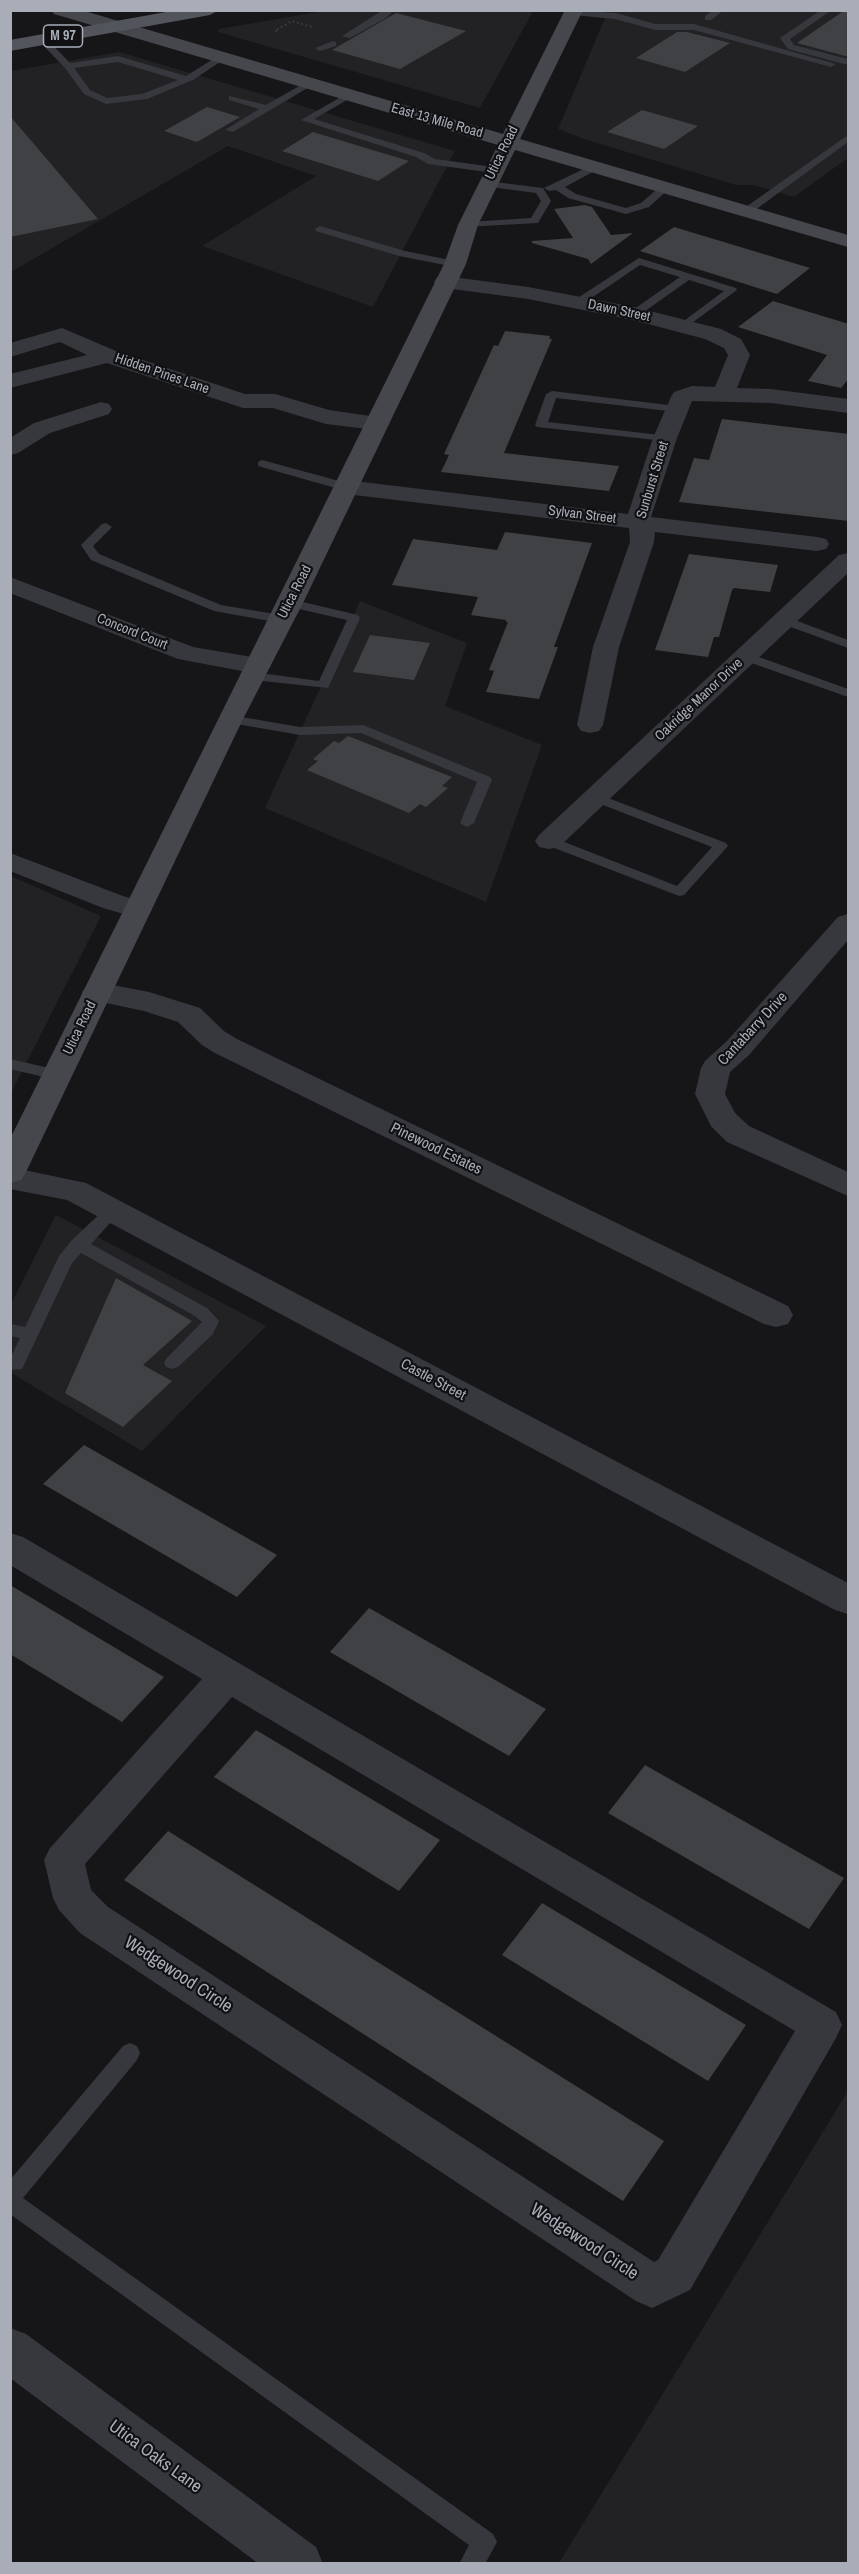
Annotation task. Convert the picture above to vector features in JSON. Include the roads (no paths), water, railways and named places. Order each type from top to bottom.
[{"type":"main road","name":"East 13 Mile Road","points":[[60,10],[849,241]]},
{"type":"main road","name":"M 97","points":[[10,46],[210,10]]},
{"type":"main road","name":"Utica Road","points":[[10,1172],[230,719],[346,488],[450,273],[468,225],[507,142],[573,11]]},
{"type":"street","name":"Dawn Street","points":[[450,273],[528,293],[634,314],[713,334],[733,344],[738,355],[723,396]]},
{"type":"street","points":[[10,350],[62,335],[108,356]]},
{"type":"street","name":"Hidden Pines Lane","points":[[10,381],[108,356],[243,401],[257,416],[317,436],[371,433]]},
{"type":"street","points":[[677,409],[682,397],[686,394],[771,396],[849,406]]},
{"type":"street","points":[[10,448],[42,428],[101,409]]},
{"type":"street","name":"Sunburst Street","points":[[590,725],[606,647],[642,542],[643,533],[638,521],[677,409]]},
{"type":"street","name":"Sylvan Street","points":[[346,488],[817,544]]},
{"type":"street","name":"Oakridge Manor Drive","points":[[549,841],[849,560]]},
{"type":"street","name":"Concord Court","points":[[10,584],[187,654],[256,671]]},
{"type":"street","points":[[10,861],[113,902],[138,909]]},
{"type":"street","name":"Cantabarry Drive","points":[[849,923],[738,1048],[716,1068],[710,1094],[722,1119],[738,1134],[849,1185]]},
{"type":"street","name":"Pinewood Estates","points":[[97,992],[149,1002],[189,1014],[213,1038],[224,1045],[776,1314]]},
{"type":"street","name":"Castle Street","points":[[10,1178],[75,1191],[849,1600]]},
{"type":"street","name":"Wedgewood Circle","points":[[10,1547],[228,1675],[821,2025],[674,2275],[652,2286],[94,1920],[74,1898],[64,1860],[228,1675]]},
{"type":"street","name":"Utica Oaks Lane","points":[[10,2350],[299,2564]]},
{"type":"lane","points":[[708,18],[720,10]]},
{"type":"lane","points":[[828,10],[785,38],[792,47],[849,62]]},
{"type":"lane","points":[[346,36],[388,11]]},
{"type":"lane","points":[[573,11],[616,16],[655,27],[694,27],[831,64]]},
{"type":"lane","points":[[43,40],[68,66],[87,92],[106,101],[144,97],[186,79],[221,58]]},
{"type":"lane","points":[[320,48],[333,44]]},
{"type":"lane","points":[[68,66],[118,59],[186,79]]},
{"type":"lane","points":[[230,130],[308,84]]},
{"type":"lane","points":[[349,96],[306,120],[420,155],[432,162],[539,190],[558,187],[594,167]]},
{"type":"lane","points":[[232,98],[267,108]]},
{"type":"lane","points":[[747,211],[849,138]]},
{"type":"lane","points":[[558,187],[572,196],[626,211],[645,205],[666,187]]},
{"type":"lane","points":[[468,225],[534,221],[546,201],[539,190]]},
{"type":"lane","points":[[320,229],[403,254],[450,273]]},
{"type":"lane","points":[[577,303],[639,261],[732,290],[685,326]]},
{"type":"lane","points":[[634,314],[688,276]]},
{"type":"lane","points":[[665,438],[541,425],[552,394],[677,409]]},
{"type":"lane","points":[[262,464],[346,488]]},
{"type":"lane","points":[[106,527],[87,545],[95,557],[218,608],[285,611],[354,618],[323,685],[256,671]]},
{"type":"lane","points":[[784,621],[849,644]]},
{"type":"lane","points":[[745,656],[849,693]]},
{"type":"lane","points":[[230,719],[300,731],[363,729],[485,780],[467,823]]},
{"type":"lane","points":[[549,841],[679,892],[721,846],[595,797]]},
{"type":"lane","points":[[10,1064],[57,1075]]},
{"type":"lane","points":[[16,1365],[65,1260],[78,1244],[113,1211]]},
{"type":"lane","points":[[78,1244],[201,1312],[211,1321],[207,1330],[172,1363]]},
{"type":"lane","points":[[10,1330],[30,1334]]},
{"type":"lane","points":[[130,2053],[10,2199],[485,2542],[471,2564]]}]
